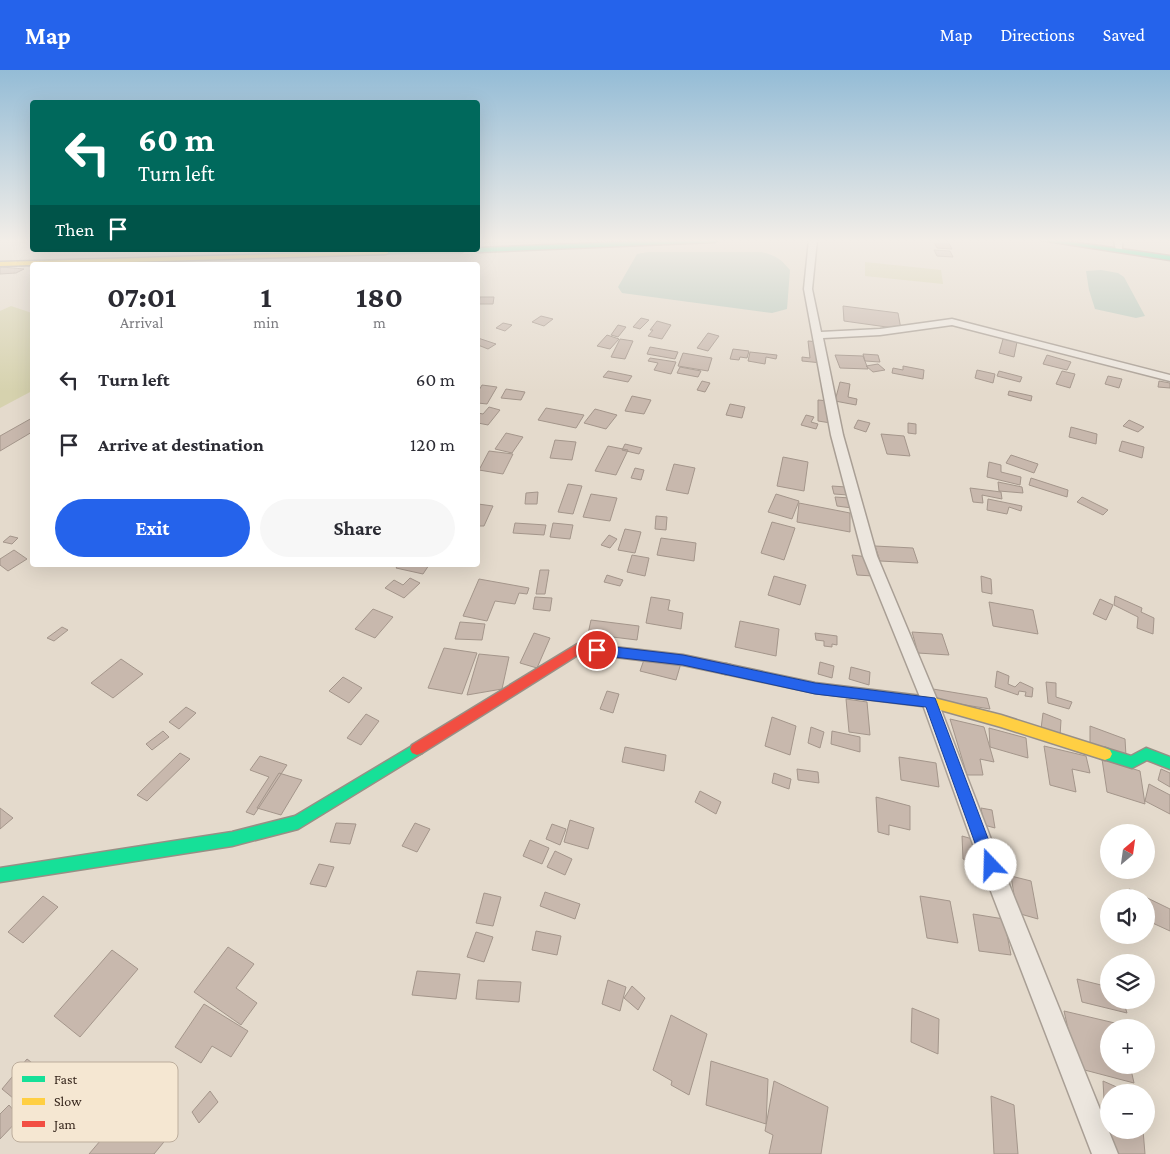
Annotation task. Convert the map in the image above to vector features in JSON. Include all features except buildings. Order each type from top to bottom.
[{"type":"street","points":[[808,291],[837,435],[870,556],[930,702],[984,847],[1105,1154]]},
{"type":"street","points":[[818,335],[880,332],[952,322],[1170,378]]},
{"type":"street","points":[[0,875],[232,839],[298,822],[579,648],[683,660],[815,688],[930,702],[1001,721],[1132,762],[1146,754],[1170,763]]},
{"type":"shaded area","points":[[620,291],[788,291],[787,309],[772,313],[622,293]]},
{"type":"shaded area","points":[[1089,291],[1131,291],[1145,316],[1136,318],[1095,309]]},
{"type":"shaded area","points":[[11,306],[30,312],[30,392],[0,408],[0,311]]},
{"type":"traffic: fast","points":[[0,875],[232,839],[298,822],[417,749]]},
{"type":"traffic: fast","points":[[1105,754],[1132,762],[1146,754],[1170,763]]},
{"type":"traffic: slow","points":[[726,669],[815,688],[930,702],[1001,721],[1105,754]]},
{"type":"traffic: jam","points":[[417,749],[579,648],[683,660],[726,669]]},
{"type":"route","points":[[597,650],[683,660],[815,688],[930,702],[991,865]]}]
